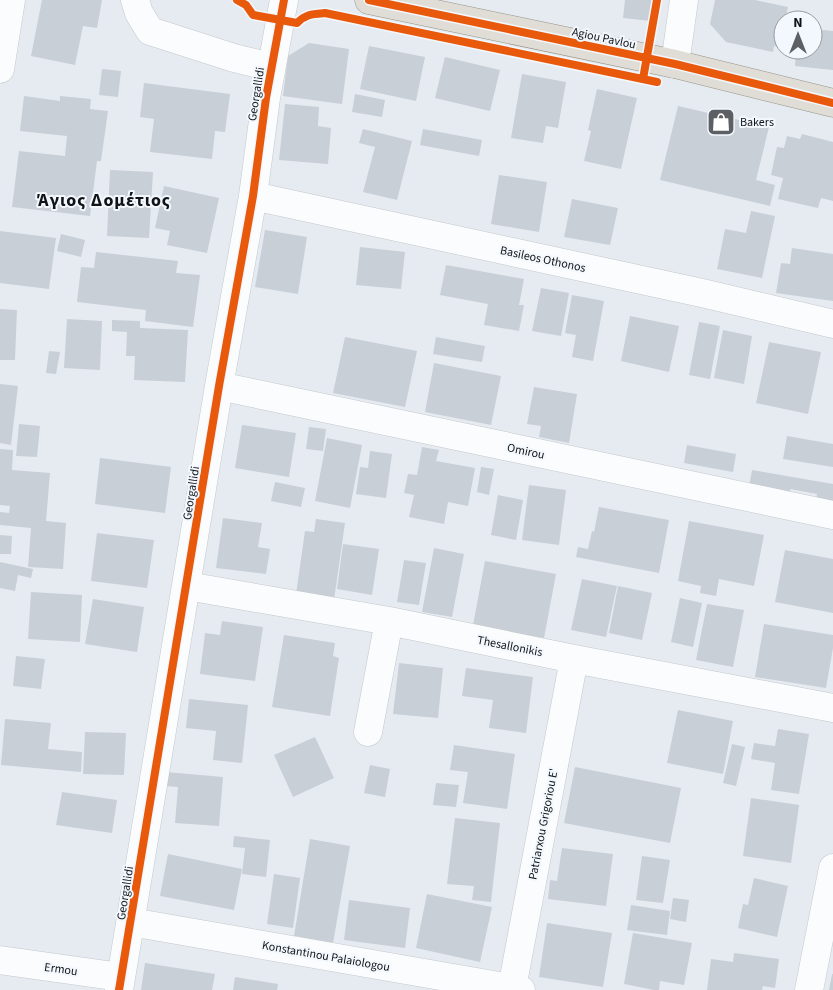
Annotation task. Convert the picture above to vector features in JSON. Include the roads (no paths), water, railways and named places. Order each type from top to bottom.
[{"type":"main road","name":"Agiou Pavlou","points":[[369,0],[675,64],[833,103]]},
{"type":"street","points":[[0,69],[11,0]]},
{"type":"street","points":[[135,0],[139,13],[150,31],[234,58],[272,67]]},
{"type":"street","name":"Georgallidi","points":[[120,984],[219,386],[253,196],[266,98],[284,0]]},
{"type":"street","points":[[675,64],[684,0]]},
{"type":"street","name":"Basileos Othonos","points":[[253,196],[693,291],[833,324]]},
{"type":"street","name":"Omirou","points":[[219,386],[833,515]]},
{"type":"street","name":"Thesallonikis","points":[[187,586],[389,621],[574,659],[833,708]]},
{"type":"street","points":[[368,732],[389,621]]},
{"type":"street","name":"Patriarxou Grigoriou E'","points":[[517,989],[574,659]]},
{"type":"street","points":[[810,990],[833,868]]},
{"type":"street","name":"Konstantinou Palaiologou","points":[[131,922],[517,989]]},
{"type":"street","name":"Ermou","points":[[0,960],[120,984]]},
{"type":"place","name":"Bakers","points":[[721,122]]},
{"type":"district","name":"Άγιος Δομέτιος","points":[[104,200]]}]
